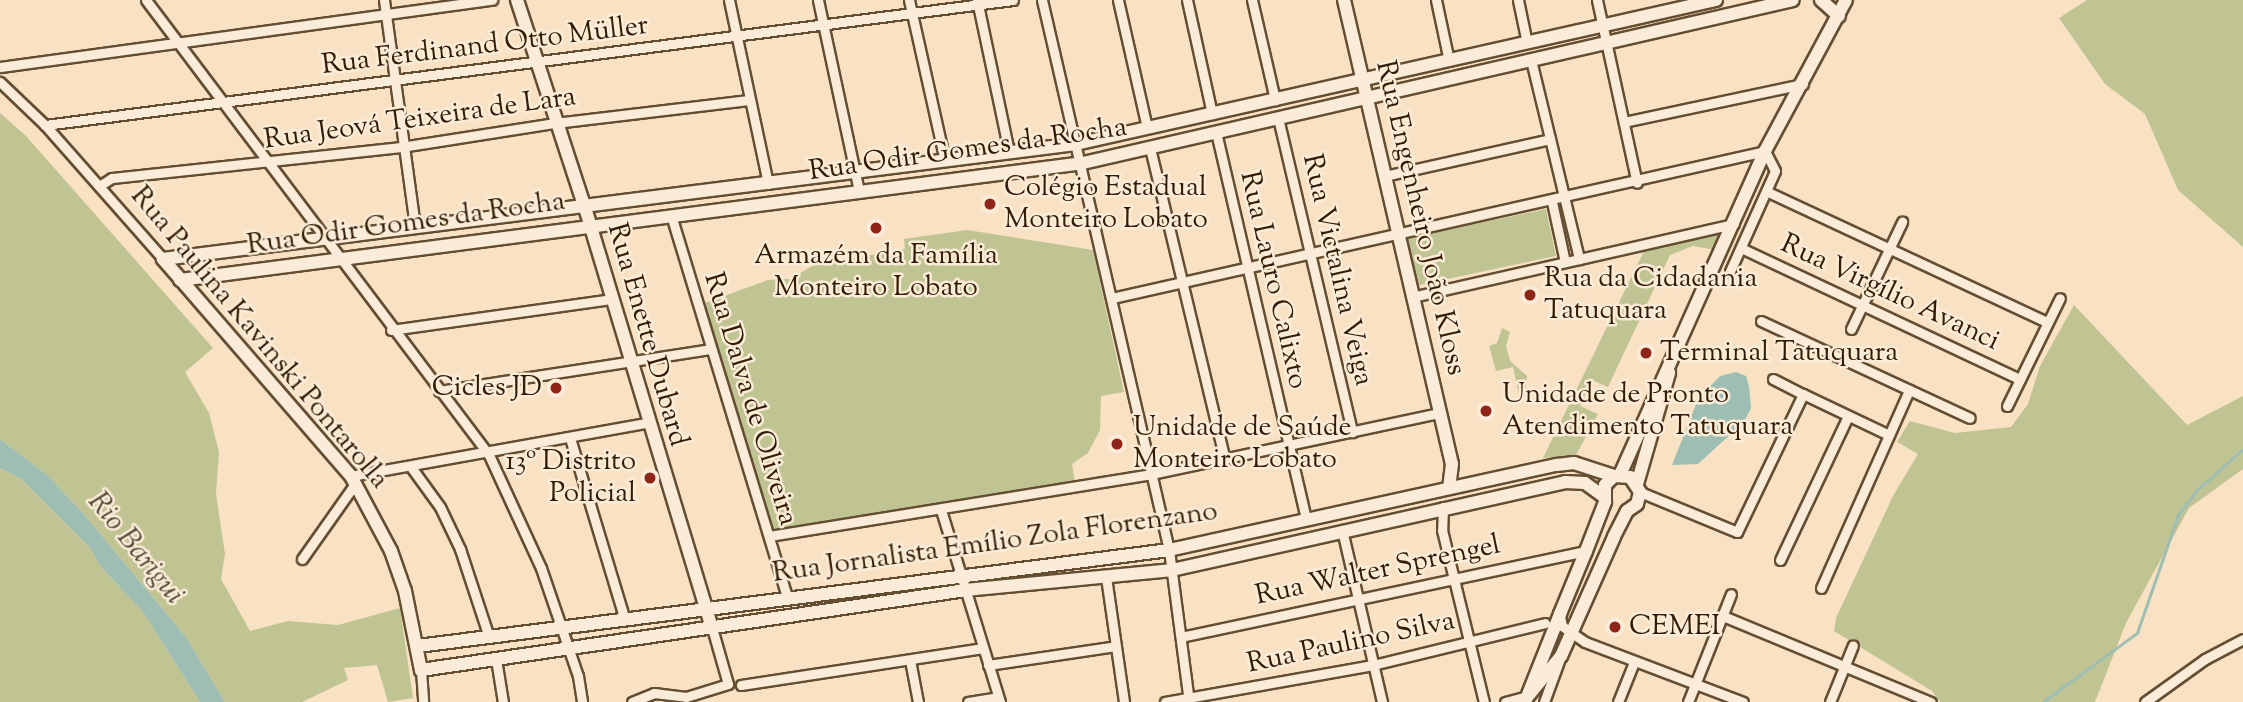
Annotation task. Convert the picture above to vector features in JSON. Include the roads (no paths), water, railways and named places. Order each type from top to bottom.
[{"type":"street","points":[[146,0],[178,44],[227,101],[342,256],[391,330],[489,455],[514,505],[561,628],[582,702]]},
{"type":"street","points":[[384,0],[401,147],[415,225]]},
{"type":"street","points":[[0,67],[492,0]]},
{"type":"street","name":"Rua Enette Dubard","points":[[517,0],[535,64],[590,224],[628,361],[728,684],[686,697],[654,693],[632,702]]},
{"type":"street","points":[[729,0],[739,36],[749,100],[768,184]]},
{"type":"street","points":[[818,0],[859,191]]},
{"type":"street","points":[[909,0],[945,161]]},
{"type":"street","name":"Rua Ferdinand Otto Müller","points":[[45,125],[535,64],[913,14],[978,2],[1013,0]]},
{"type":"street","points":[[1042,0],[1076,144],[1083,163],[1169,550],[1189,700]]},
{"type":"street","points":[[1118,0],[1147,128]]},
{"type":"street","points":[[1187,0],[1212,114]]},
{"type":"street","points":[[1252,0],[1275,100]]},
{"type":"street","name":"Rua Engenheiro João Kloss","points":[[1344,0],[1452,464],[1449,488]]},
{"type":"street","points":[[1436,0],[1449,61]]},
{"type":"street","points":[[1518,0],[1527,43]]},
{"type":"street","points":[[1597,0],[1637,183]]},
{"type":"street","name":"Rua Odir Gomes da Rocha","points":[[163,259],[415,225],[768,184],[1076,144],[1716,0]]},
{"type":"street","name":"Rua Odir Gomes da Rocha","points":[[180,280],[342,256],[1083,163],[1793,0]]},
{"type":"street","points":[[1821,0],[1839,16]]},
{"type":"street","points":[[1526,699],[1586,551],[1604,499],[1605,485],[1617,476],[1765,151],[1846,0]]},
{"type":"street","points":[[978,2],[1009,152]]},
{"type":"street","points":[[1531,60],[1579,259]]},
{"type":"street","name":"Rua Paulina Kavinski Pontarolla","points":[[0,82],[45,125],[353,480],[391,551],[418,646],[422,702]]},
{"type":"street","points":[[1624,122],[1803,84]]},
{"type":"street","name":"Rua Jeová Teixeira de Lara","points":[[99,186],[112,178],[272,163],[401,147],[555,122],[749,100]]},
{"type":"street","name":"Rua Victalina Veiga","points":[[1278,118],[1352,432]]},
{"type":"street","name":"Rua Lauro Calixto","points":[[1216,132],[1306,520]]},
{"type":"street","points":[[1385,176],[1550,139]]},
{"type":"street","points":[[1150,148],[1225,460]]},
{"type":"street","points":[[1112,298],[1398,237],[1765,151]]},
{"type":"street","points":[[1730,271],[1775,172],[1765,151]]},
{"type":"street","points":[[1768,192],[2047,322]]},
{"type":"street","points":[[1552,202],[1565,262]]},
{"type":"street","name":"Rua Dalva de Oliveira","points":[[671,215],[787,596]]},
{"type":"street","points":[[1851,329],[1902,222]]},
{"type":"street","points":[[1412,297],[1734,224]]},
{"type":"street","name":"Rua Virgílio Avanci","points":[[1741,248],[2020,379]]},
{"type":"street","points":[[2007,406],[2060,298]]},
{"type":"street","points":[[391,330],[611,299]]},
{"type":"street","points":[[1761,321],[1970,418]]},
{"type":"street","points":[[439,391],[710,349]]},
{"type":"street","points":[[1544,702],[1561,656],[1627,511],[1637,504],[1639,488],[1666,396],[1672,354]]},
{"type":"street","points":[[1773,379],[1889,435]]},
{"type":"street","points":[[1821,588],[1909,390]]},
{"type":"street","points":[[1617,476],[1737,532],[1803,394]]},
{"type":"street","points":[[769,536],[1152,474],[1290,447],[1439,413]]},
{"type":"street","points":[[1780,560],[1847,416]]},
{"type":"street","points":[[302,559],[353,480],[647,424]]},
{"type":"street","points":[[570,438],[625,620]]},
{"type":"street","name":"Rua Jornalista Emílio Zola Florenzano","points":[[418,646],[960,573],[1169,550],[1574,463],[1617,476]]},
{"type":"street","points":[[411,467],[440,507],[460,549],[489,637]]},
{"type":"street","name":"Rua Jornalista Emílio Zola Florenzano","points":[[421,670],[965,590],[1172,570],[1443,507],[1565,482],[1585,483],[1604,499]]},
{"type":"street","points":[[1604,499],[1615,511],[1627,511]]},
{"type":"street","points":[[1390,501],[1388,510],[1394,518]]},
{"type":"street","points":[[1443,507],[1442,530],[1484,702]]},
{"type":"street","points":[[941,510],[999,699],[968,702]]},
{"type":"street","points":[[1342,530],[1382,702]]},
{"type":"street","name":"Rua Walter Sprengel","points":[[1181,637],[1453,576],[1586,551]]},
{"type":"street","points":[[1106,577],[1124,702]]},
{"type":"street","points":[[1688,702],[1731,594]]},
{"type":"street","points":[[1560,614],[1560,624],[1571,634],[1634,662],[1743,702]]},
{"type":"street","points":[[1723,615],[1846,664],[1931,702]]},
{"type":"street","name":"Rua Paulino Silva","points":[[1165,702],[1189,700],[1373,665],[1545,623]]},
{"type":"street","points":[[2145,702],[2205,659],[2243,639]]},
{"type":"street","points":[[1830,702],[1853,645]]},
{"type":"street","points":[[988,665],[1116,646]]},
{"type":"street","points":[[741,685],[983,648]]},
{"type":"street","points":[[1505,702],[1526,699],[1561,656]]},
{"type":"street","points":[[496,659],[503,702]]},
{"type":"street","points":[[910,660],[918,702]]},
{"type":"street","points":[[1618,702],[1634,662]]},
{"type":"water","points":[[1736,372],[1746,376],[1749,386],[1751,408],[1744,422],[1698,464],[1672,465],[1698,399],[1720,376]]},
{"type":"water","points":[[0,439],[47,475],[82,512],[186,637],[225,702],[200,702],[143,612],[100,566],[90,548],[21,479],[0,468]]},
{"type":"waterway","points":[[2043,702],[2137,633],[2178,515],[2196,491],[2243,449]]},
{"type":"place","name":"Colégio Estadual Monteiro Lobato","points":[[990,204]]},
{"type":"place","name":"Armazém da Família Monteiro Lobato","points":[[876,228]]},
{"type":"place","name":"Rua da Cidadania Tatuquara","points":[[1530,295]]},
{"type":"place","name":"Terminal Tatuquara","points":[[1646,353]]},
{"type":"place","name":"Cicles JD","points":[[556,388]]},
{"type":"place","name":"Unidade de Pronto Atendimento Tatuquara","points":[[1486,411]]},
{"type":"place","name":"Unidade de Saúde Monteiro Lobato","points":[[1117,444]]},
{"type":"place","name":"13º Distrito Policial","points":[[650,478]]},
{"type":"place","name":"CEMEI","points":[[1615,627]]},
{"type":"water label","name":"Rio Barigui","points":[[135,549]]}]
